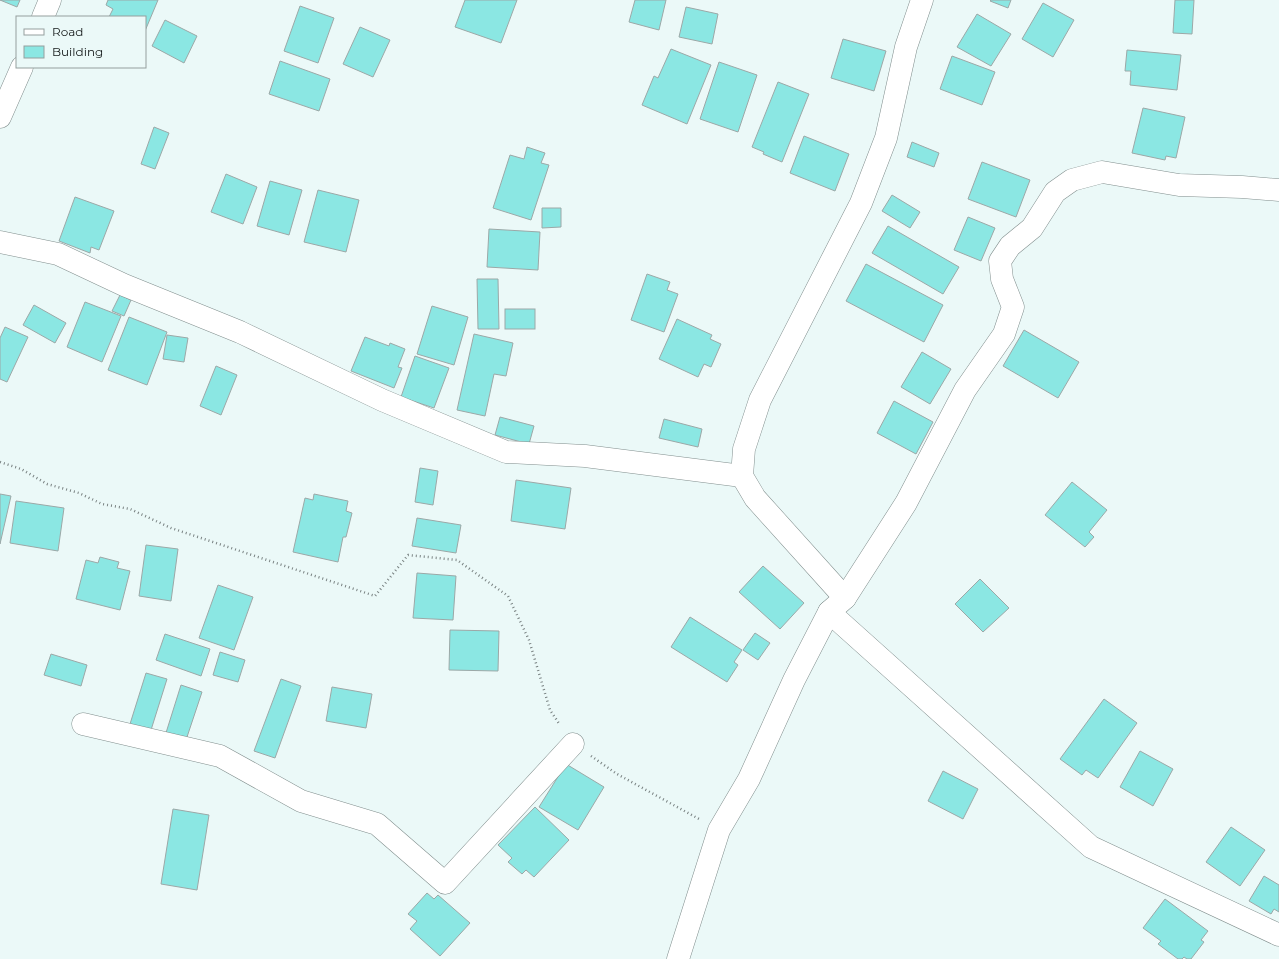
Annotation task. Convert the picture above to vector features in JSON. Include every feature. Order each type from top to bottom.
[{"type":"street","points":[[43,16],[50,0]]},
{"type":"street","points":[[845,598],[755,498],[742,476],[744,449],[760,400],[861,203],[886,138],[906,47],[922,0]]},
{"type":"street","points":[[0,117],[22,68]]},
{"type":"street","points":[[678,959],[719,830],[749,779],[794,680],[829,612],[845,598],[906,503],[965,390],[1004,334],[1013,307],[1002,279],[1000,260],[1010,246],[1032,228],[1055,192],[1072,180],[1102,172],[1179,185],[1279,190]]},
{"type":"street","points":[[0,242],[58,254],[124,285],[240,332],[382,400],[506,452],[585,456],[742,476]]},
{"type":"street","points":[[829,612],[1091,847],[1279,935]]},
{"type":"street","points":[[83,724],[220,756],[301,801],[377,824],[445,883],[573,744]]},
{"type":"path","points":[[0,462],[21,469],[47,484],[79,493],[102,504],[130,509],[171,528],[375,596],[408,555],[457,560],[508,596],[529,640],[550,710],[573,744],[616,774],[719,830]]},
{"type":"building","points":[[0,0],[20,0],[17,7]]},
{"type":"building","points":[[108,0],[158,0],[146,29],[146,16],[110,16],[113,9],[106,5]]},
{"type":"building","points":[[465,0],[517,0],[501,43],[455,27]]},
{"type":"building","points":[[635,0],[666,0],[659,30],[629,22]]},
{"type":"building","points":[[1011,0],[1008,8],[990,1]]},
{"type":"building","points":[[1175,0],[1194,0],[1192,34],[1173,33]]},
{"type":"building","points":[[1043,3],[1074,20],[1053,57],[1022,39]]},
{"type":"building","points":[[300,6],[334,18],[318,63],[284,51]]},
{"type":"building","points":[[686,7],[718,14],[712,44],[679,37]]},
{"type":"building","points":[[977,14],[1011,34],[991,66],[957,47]]},
{"type":"building","points":[[165,20],[197,36],[184,63],[152,46]]},
{"type":"building","points":[[360,27],[390,40],[373,77],[343,64]]},
{"type":"building","points":[[843,39],[886,51],[874,91],[831,78]]},
{"type":"building","points":[[671,49],[711,65],[687,124],[642,105],[654,76],[658,78]]},
{"type":"building","points":[[1127,50],[1181,55],[1177,90],[1130,85],[1131,71],[1125,71]]},
{"type":"building","points":[[952,56],[995,72],[982,105],[940,89]]},
{"type":"building","points":[[280,61],[330,79],[319,111],[269,94]]},
{"type":"building","points":[[719,62],[757,75],[738,132],[700,119]]},
{"type":"building","points":[[778,82],[809,94],[782,162],[763,154],[764,152],[752,147]]},
{"type":"building","points":[[1143,108],[1185,117],[1176,158],[1166,156],[1165,160],[1132,153]]},
{"type":"building","points":[[154,127],[169,133],[155,169],[141,164]]},
{"type":"building","points":[[804,136],[849,154],[835,191],[790,173]]},
{"type":"building","points":[[912,142],[939,153],[934,167],[907,157]]},
{"type":"building","points":[[527,147],[545,153],[541,163],[549,165],[531,220],[493,208],[510,155],[524,159]]},
{"type":"building","points":[[982,162],[1030,180],[1016,217],[968,199]]},
{"type":"building","points":[[226,174],[257,187],[243,224],[211,212]]},
{"type":"building","points":[[270,181],[302,190],[289,235],[257,226]]},
{"type":"building","points":[[318,190],[359,200],[346,252],[304,242]]},
{"type":"building","points":[[892,195],[920,212],[910,228],[882,211]]},
{"type":"building","points":[[75,197],[114,211],[99,250],[91,247],[90,253],[59,241]]},
{"type":"building","points":[[542,208],[561,208],[561,227],[542,228]]},
{"type":"building","points":[[968,217],[995,228],[981,261],[954,250]]},
{"type":"building","points":[[888,226],[959,267],[943,294],[872,253]]},
{"type":"building","points":[[489,229],[540,232],[538,270],[487,267]]},
{"type":"building","points":[[866,264],[943,305],[924,342],[846,301]]},
{"type":"building","points":[[647,274],[670,282],[667,290],[678,294],[664,332],[631,320]]},
{"type":"building","points":[[477,279],[498,279],[499,329],[478,329]]},
{"type":"building","points":[[120,295],[131,300],[124,316],[112,311]]},
{"type":"building","points":[[85,302],[121,316],[102,362],[67,347]]},
{"type":"building","points":[[34,305],[66,323],[55,343],[23,325]]},
{"type":"building","points":[[432,306],[468,317],[454,365],[417,354]]},
{"type":"building","points":[[505,309],[535,309],[535,329],[505,329]]},
{"type":"building","points":[[129,317],[167,332],[147,385],[108,370]]},
{"type":"building","points":[[677,319],[712,335],[710,339],[721,344],[711,367],[704,364],[698,377],[659,359]]},
{"type":"building","points":[[5,327],[28,337],[7,382],[0,379],[0,338]]},
{"type":"building","points":[[1024,330],[1079,362],[1058,398],[1003,366]]},
{"type":"building","points":[[474,334],[513,343],[506,376],[494,374],[485,416],[457,410]]},
{"type":"building","points":[[167,335],[188,338],[184,362],[163,359]]},
{"type":"building","points":[[365,337],[389,346],[390,343],[405,349],[398,367],[402,368],[394,388],[351,371]]},
{"type":"building","points":[[922,352],[951,369],[930,404],[901,387]]},
{"type":"building","points":[[415,356],[449,368],[434,408],[401,397]]},
{"type":"building","points":[[216,366],[237,375],[221,415],[200,406]]},
{"type":"building","points":[[894,401],[933,422],[916,454],[877,433]]},
{"type":"building","points":[[500,417],[534,426],[529,444],[495,435]]},
{"type":"building","points":[[664,419],[702,429],[698,447],[659,438]]},
{"type":"building","points":[[420,468],[438,471],[433,505],[415,502]]},
{"type":"building","points":[[516,480],[571,488],[565,529],[511,521]]},
{"type":"building","points":[[1072,482],[1107,510],[1089,532],[1094,537],[1085,547],[1045,515]]},
{"type":"building","points":[[0,494],[11,496],[0,544]]},
{"type":"building","points":[[314,494],[348,501],[346,511],[352,513],[346,537],[343,537],[338,562],[293,552],[305,498],[313,500]]},
{"type":"building","points":[[16,501],[64,508],[58,551],[10,543]]},
{"type":"building","points":[[417,518],[461,525],[456,553],[412,546]]},
{"type":"building","points":[[146,545],[178,549],[171,601],[139,596]]},
{"type":"building","points":[[100,557],[119,562],[117,568],[130,571],[120,610],[76,599],[86,560],[98,563]]},
{"type":"building","points":[[763,566],[804,603],[780,629],[739,592]]},
{"type":"building","points":[[417,573],[456,576],[453,620],[413,618]]},
{"type":"building","points":[[980,579],[1009,608],[983,632],[955,604]]},
{"type":"building","points":[[218,585],[253,597],[234,650],[199,638]]},
{"type":"building","points":[[690,617],[742,650],[734,662],[738,665],[727,682],[671,647]]},
{"type":"building","points":[[450,630],[499,631],[498,671],[449,670]]},
{"type":"building","points":[[755,633],[770,643],[758,660],[743,650]]},
{"type":"building","points":[[165,634],[210,649],[201,676],[156,660]]},
{"type":"building","points":[[220,652],[245,660],[238,682],[213,675]]},
{"type":"building","points":[[51,654],[87,665],[81,686],[44,675]]},
{"type":"building","points":[[146,673],[167,679],[151,730],[130,724]]},
{"type":"building","points":[[281,679],[301,686],[275,758],[254,751]]},
{"type":"building","points":[[181,685],[202,692],[185,743],[165,736]]},
{"type":"building","points":[[332,687],[372,694],[366,728],[326,721]]},
{"type":"building","points":[[1104,699],[1137,723],[1098,778],[1086,770],[1082,775],[1060,759]]},
{"type":"building","points":[[1140,751],[1173,769],[1153,806],[1120,787]]},
{"type":"building","points":[[566,764],[604,787],[578,830],[539,807]]},
{"type":"building","points":[[943,771],[978,789],[963,819],[928,801]]},
{"type":"building","points":[[535,807],[569,840],[534,877],[526,870],[522,874],[508,862],[512,858],[498,845]]},
{"type":"building","points":[[173,809],[209,815],[197,890],[161,884]]},
{"type":"building","points":[[1231,827],[1265,850],[1240,886],[1206,862]]},
{"type":"building","points":[[1264,876],[1279,885],[1279,912],[1274,909],[1271,914],[1249,901]]},
{"type":"building","points":[[427,893],[434,899],[438,895],[470,923],[440,956],[410,929],[417,921],[408,914]]},
{"type":"building","points":[[1165,899],[1208,931],[1201,940],[1204,942],[1191,959],[1184,957],[1182,959],[1178,959],[1158,944],[1161,941],[1143,928]]}]
